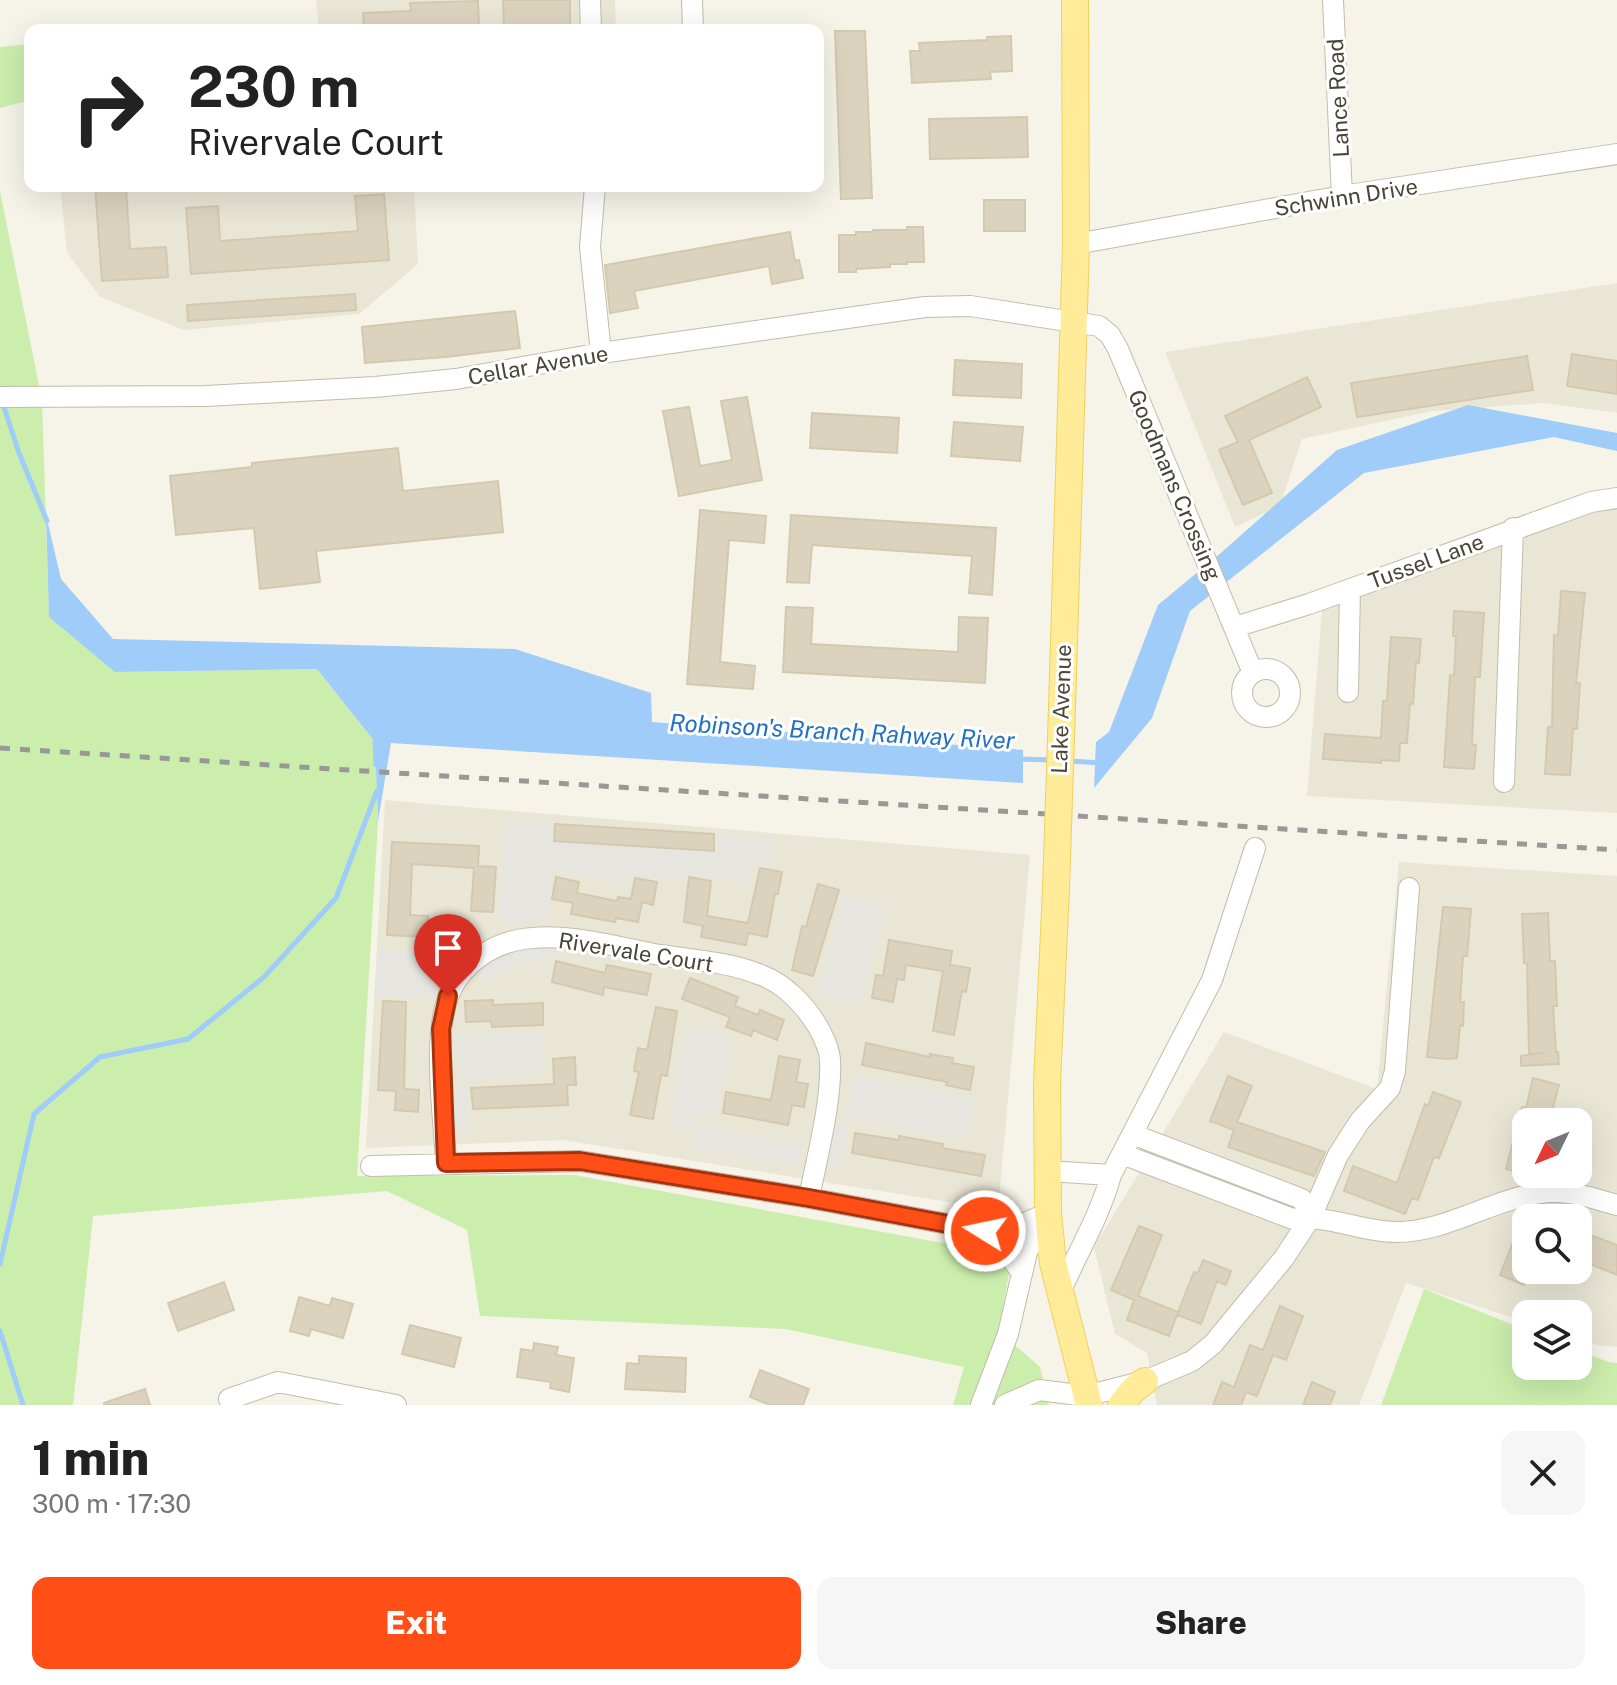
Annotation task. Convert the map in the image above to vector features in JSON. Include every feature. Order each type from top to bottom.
[{"type":"main road","name":"Lake Avenue","points":[[1048,1213],[1047,1083],[1076,244],[1075,0]]},
{"type":"main road","points":[[1048,1213],[1053,1263],[1088,1401]]},
{"type":"main road","points":[[1121,1405],[1145,1381]]},
{"type":"street","points":[[590,0],[591,24]]},
{"type":"street","points":[[692,0],[693,24]]},
{"type":"street","name":"Lance Road","points":[[1333,0],[1342,196]]},
{"type":"street","name":"Schwinn Drive","points":[[1076,244],[1342,196],[1617,154]]},
{"type":"street","points":[[595,192],[590,247],[601,353]]},
{"type":"street","name":"Cellar Avenue","points":[[0,397],[274,394],[375,387],[456,379],[601,353],[925,307],[970,306],[1073,322]]},
{"type":"street","name":"Goodmans Crossing","points":[[1073,322],[1099,326],[1110,335],[1118,349],[1253,673]]},
{"type":"street","name":"Tussel Lane","points":[[1235,627],[1350,589],[1513,528],[1591,502],[1617,498]]},
{"type":"street","points":[[1504,782],[1513,528]]},
{"type":"street","points":[[1348,692],[1350,589]]},
{"type":"street","points":[[1060,1293],[1103,1205],[1111,1175],[1212,980],[1255,848]]},
{"type":"street","points":[[1005,1405],[1039,1390],[1052,1390],[1088,1401],[1192,1361],[1213,1344],[1284,1258],[1311,1217],[1338,1155],[1360,1121],[1390,1088],[1394,1076],[1409,888]]},
{"type":"street","name":"Rivervale Court","points":[[446,1163],[441,1029],[448,996],[472,962],[504,943],[536,938],[566,938],[760,974],[786,989],[805,1008],[819,1029],[831,1058],[828,1095],[809,1198]]},
{"type":"street","points":[[1132,1134],[1302,1199],[1311,1217]]},
{"type":"street","points":[[1122,1154],[1293,1219],[1311,1217],[1396,1232],[1420,1230],[1497,1203],[1548,1192],[1564,1192],[1617,1205]]},
{"type":"street","points":[[371,1166],[580,1161],[809,1198],[985,1231],[1009,1230],[1048,1213]]},
{"type":"street","points":[[1047,1171],[1111,1175]]},
{"type":"street","name":"Lake Avenue","points":[[981,1405],[1008,1334],[1027,1252],[1048,1213]]},
{"type":"street","points":[[985,1231],[1005,1250],[1022,1273]]},
{"type":"street","points":[[996,1364],[1010,1385],[1026,1394]]},
{"type":"street","points":[[229,1399],[278,1382],[396,1405]]},
{"type":"shaded area","points":[[316,0],[615,0],[616,24],[318,24]]},
{"type":"shaded area","points":[[61,192],[414,192],[418,264],[359,314],[184,330],[100,297],[67,252]]},
{"type":"shaded area","points":[[1617,283],[1617,413],[1544,403],[1432,411],[1302,439],[1280,506],[1235,527],[1165,352]]},
{"type":"shaded area","points":[[1617,500],[1617,813],[1307,796],[1323,599]]},
{"type":"shaded area","points":[[385,800],[1030,855],[998,1210],[564,1140],[366,1148]]},
{"type":"shaded area","points":[[505,821],[555,825],[555,841],[713,851],[715,834],[774,840],[770,866],[752,864],[748,884],[684,873],[681,883],[630,874],[628,885],[554,871],[551,874],[548,921],[523,919],[522,925],[499,924]]},
{"type":"shaded area","points":[[1399,862],[1617,876],[1617,1347],[1592,1343],[1592,1300],[1512,1300],[1512,1317],[1406,1283],[1359,1405],[1157,1405],[1147,1353],[1115,1334],[1094,1247],[1224,1032],[1377,1089]]},
{"type":"shaded area","points":[[845,895],[887,907],[859,1005],[817,993]]},
{"type":"shaded area","points":[[556,938],[554,961],[515,964],[486,984],[472,962]]},
{"type":"shaded area","points":[[377,950],[448,953],[446,975],[436,975],[435,998],[375,995]]},
{"type":"shaded area","points":[[687,1028],[731,1036],[717,1116],[695,1112],[692,1125],[803,1145],[799,1166],[693,1147],[695,1133],[669,1128]]},
{"type":"shaded area","points":[[541,1031],[543,1074],[460,1078],[458,1035]]},
{"type":"shaded area","points":[[853,1076],[974,1096],[967,1139],[846,1119]]},
{"type":"shaded area","points":[[467,1084],[470,1127],[445,1128],[442,1085]]},
{"type":"shaded area","points":[[823,1121],[849,1125],[841,1170],[815,1165]]},
{"type":"green space","points":[[24,45],[24,102],[0,108],[0,47]]},
{"type":"green space","points":[[0,191],[42,400],[49,617],[116,672],[317,669],[375,742],[378,822],[357,1176],[574,1175],[992,1252],[1009,1273],[999,1331],[1040,1367],[1049,1405],[953,1405],[964,1367],[785,1329],[480,1316],[467,1230],[387,1191],[93,1216],[73,1405],[0,1405]]},
{"type":"green space","points":[[1424,1289],[1512,1324],[1512,1380],[1592,1380],[1592,1356],[1617,1363],[1617,1405],[1381,1405]]},
{"type":"water","points":[[1468,405],[1617,433],[1617,451],[1554,437],[1364,473],[1190,611],[1152,718],[1094,788],[1096,742],[1109,732],[1158,605],[1337,450]]},
{"type":"water","points":[[46,515],[61,579],[113,639],[515,649],[651,693],[652,722],[1023,750],[1023,783],[391,743],[378,821],[375,742],[317,669],[115,672],[49,617]]},
{"type":"building","points":[[503,0],[570,0],[570,24],[504,24]]},
{"type":"building","points":[[478,1],[479,24],[364,24],[363,13],[411,11],[410,3]]},
{"type":"building","points":[[835,31],[865,31],[872,198],[841,199]]},
{"type":"building","points":[[1011,36],[1012,71],[990,72],[991,79],[912,83],[910,51],[920,51],[919,43]]},
{"type":"building","points":[[1027,117],[1028,157],[930,159],[929,119]]},
{"type":"building","points":[[95,192],[126,192],[130,249],[166,247],[168,277],[102,281]]},
{"type":"building","points":[[384,194],[389,260],[191,274],[186,208],[218,206],[220,241],[358,231],[355,196]]},
{"type":"building","points":[[984,200],[1025,200],[1025,231],[984,231]]},
{"type":"building","points":[[907,227],[923,227],[924,262],[839,272],[839,235],[856,235],[856,232],[873,230],[907,230]]},
{"type":"building","points":[[790,232],[795,261],[799,260],[803,278],[772,284],[769,266],[634,291],[638,308],[610,313],[605,265]]},
{"type":"building","points":[[355,294],[356,310],[188,321],[187,305]]},
{"type":"building","points":[[515,311],[520,348],[365,363],[362,327]]},
{"type":"building","points":[[1572,354],[1617,361],[1617,394],[1567,386]]},
{"type":"building","points":[[1527,356],[1533,390],[1357,417],[1351,383]]},
{"type":"building","points":[[955,360],[1022,364],[1021,398],[953,395]]},
{"type":"building","points":[[1307,377],[1321,407],[1249,440],[1272,493],[1243,505],[1219,450],[1238,442],[1225,416]]},
{"type":"building","points":[[747,397],[762,480],[679,496],[663,411],[689,407],[700,466],[732,460],[721,401]]},
{"type":"building","points":[[812,413],[899,418],[897,453],[810,448]]},
{"type":"building","points":[[954,422],[1023,427],[1020,461],[951,456]]},
{"type":"building","points":[[398,448],[403,491],[498,481],[503,532],[316,551],[320,582],[260,589],[254,528],[176,535],[170,476],[252,467],[252,463]]},
{"type":"building","points":[[700,510],[766,516],[764,543],[729,540],[720,662],[755,666],[753,689],[687,684]]},
{"type":"building","points":[[791,515],[996,528],[992,595],[969,593],[972,556],[812,545],[809,583],[787,582]]},
{"type":"building","points":[[1561,591],[1585,593],[1576,683],[1580,683],[1577,729],[1573,729],[1570,775],[1545,774],[1548,727],[1552,727],[1554,635],[1558,636]]},
{"type":"building","points":[[786,607],[813,608],[811,644],[958,652],[959,617],[988,618],[985,683],[783,672]]},
{"type":"building","points":[[1454,611],[1484,613],[1480,677],[1475,677],[1474,769],[1444,767],[1450,675],[1454,676]]},
{"type":"building","points":[[1391,637],[1421,639],[1407,743],[1400,743],[1399,761],[1381,760],[1381,763],[1323,759],[1325,734],[1381,738]]},
{"type":"building","points":[[555,824],[714,834],[714,851],[554,841]]},
{"type":"building","points":[[392,842],[479,846],[478,866],[496,867],[493,912],[471,911],[474,868],[412,864],[410,915],[428,916],[428,922],[450,923],[449,944],[425,943],[426,937],[387,935]]},
{"type":"building","points":[[760,868],[782,872],[767,937],[748,933],[746,945],[701,937],[703,926],[684,922],[689,877],[711,881],[707,916],[748,923]]},
{"type":"building","points":[[556,877],[579,882],[577,893],[617,901],[618,897],[631,899],[635,878],[657,882],[653,905],[642,902],[638,922],[616,918],[615,922],[571,914],[573,903],[552,899]]},
{"type":"building","points":[[818,884],[839,890],[813,976],[792,970],[802,926],[806,927]]},
{"type":"building","points":[[1443,907],[1471,909],[1467,956],[1463,956],[1460,1002],[1464,1002],[1463,1026],[1460,1025],[1457,1058],[1448,1059],[1427,1057]]},
{"type":"building","points":[[1548,913],[1550,961],[1555,961],[1557,1006],[1553,1006],[1559,1064],[1521,1066],[1521,1056],[1543,1053],[1529,1054],[1527,963],[1524,963],[1522,914]]},
{"type":"building","points":[[889,940],[952,951],[950,965],[970,968],[966,992],[962,991],[954,1035],[933,1031],[943,971],[906,965],[904,980],[897,979],[893,1002],[872,998],[876,975],[883,976]]},
{"type":"building","points":[[556,961],[605,973],[607,965],[651,974],[647,995],[604,987],[603,995],[552,982]]},
{"type":"building","points":[[690,978],[738,997],[735,1006],[758,1015],[760,1010],[784,1020],[777,1040],[753,1030],[751,1036],[726,1027],[730,1017],[682,999]]},
{"type":"building","points":[[493,1000],[493,1005],[543,1003],[543,1025],[492,1027],[491,1021],[466,1022],[465,1001]]},
{"type":"building","points":[[383,1001],[406,1002],[404,1089],[419,1090],[418,1112],[395,1110],[396,1091],[378,1090]]},
{"type":"building","points":[[656,1007],[677,1011],[667,1076],[661,1075],[653,1119],[630,1115],[639,1072],[634,1071],[638,1048],[647,1050]]},
{"type":"building","points":[[866,1043],[930,1057],[930,1054],[953,1058],[952,1063],[974,1067],[970,1090],[946,1085],[947,1082],[862,1065]]},
{"type":"building","points":[[779,1056],[800,1060],[796,1082],[808,1084],[804,1107],[792,1105],[788,1125],[723,1113],[726,1092],[771,1100]]},
{"type":"building","points":[[575,1057],[576,1085],[567,1085],[568,1105],[473,1109],[471,1088],[554,1084],[553,1059]]},
{"type":"building","points":[[1228,1076],[1252,1086],[1237,1122],[1325,1152],[1314,1176],[1228,1147],[1234,1130],[1210,1121]]},
{"type":"building","points":[[1533,1078],[1559,1085],[1553,1108],[1526,1108]]},
{"type":"building","points":[[1433,1092],[1461,1102],[1439,1158],[1434,1157],[1418,1200],[1412,1198],[1405,1214],[1344,1191],[1353,1166],[1397,1183],[1425,1104],[1428,1106]]},
{"type":"building","points":[[855,1133],[899,1140],[899,1136],[943,1144],[942,1148],[985,1155],[981,1176],[852,1153]]},
{"type":"building","points":[[1512,1146],[1512,1170],[1506,1169]]},
{"type":"building","points":[[1139,1226],[1162,1235],[1138,1296],[1178,1312],[1169,1336],[1127,1320],[1134,1300],[1111,1290]]},
{"type":"building","points":[[1593,1236],[1617,1245],[1617,1275],[1592,1265]]},
{"type":"building","points":[[1512,1245],[1512,1280],[1500,1275]]},
{"type":"building","points":[[1203,1260],[1231,1271],[1226,1285],[1217,1281],[1201,1324],[1177,1315],[1194,1272],[1198,1273]]},
{"type":"building","points":[[224,1282],[234,1310],[178,1331],[168,1303]]},
{"type":"building","points":[[299,1297],[330,1306],[332,1298],[353,1304],[343,1338],[311,1329],[309,1336],[290,1331]]},
{"type":"building","points":[[1280,1306],[1303,1316],[1286,1360],[1273,1355],[1257,1396],[1246,1392],[1241,1405],[1213,1405],[1222,1382],[1234,1387],[1250,1345],[1263,1350]]},
{"type":"building","points":[[410,1325],[461,1338],[454,1367],[402,1354]]},
{"type":"building","points":[[534,1343],[558,1347],[556,1355],[574,1358],[569,1392],[550,1388],[551,1382],[517,1377],[521,1349],[533,1351]]},
{"type":"building","points":[[639,1356],[686,1358],[685,1392],[625,1389],[627,1363],[639,1364]]},
{"type":"building","points":[[760,1370],[809,1389],[803,1405],[770,1405],[750,1397]]},
{"type":"building","points":[[1312,1382],[1335,1392],[1330,1405],[1303,1405]]},
{"type":"building","points":[[145,1389],[150,1405],[104,1405],[104,1403]]},
{"type":"waterway","name":"Robinson's Branch Rahway River","points":[[3,404],[47,521]]},
{"type":"waterway","points":[[375,742],[376,765]]},
{"type":"waterway","name":"Robinson's Branch Rahway River","points":[[1018,759],[1052,760]]},
{"type":"waterway","name":"Robinson's Branch Rahway River","points":[[1070,761],[1100,763]]},
{"type":"waterway","points":[[0,1264],[34,1114],[100,1057],[188,1039],[264,977],[336,898],[377,791]]},
{"type":"waterway","points":[[0,1331],[23,1405]]},
{"type":"railway","points":[[0,748],[1617,850]]},
{"type":"route","points":[[448,996],[441,1029],[446,1163],[580,1161],[809,1198],[985,1231]]}]
